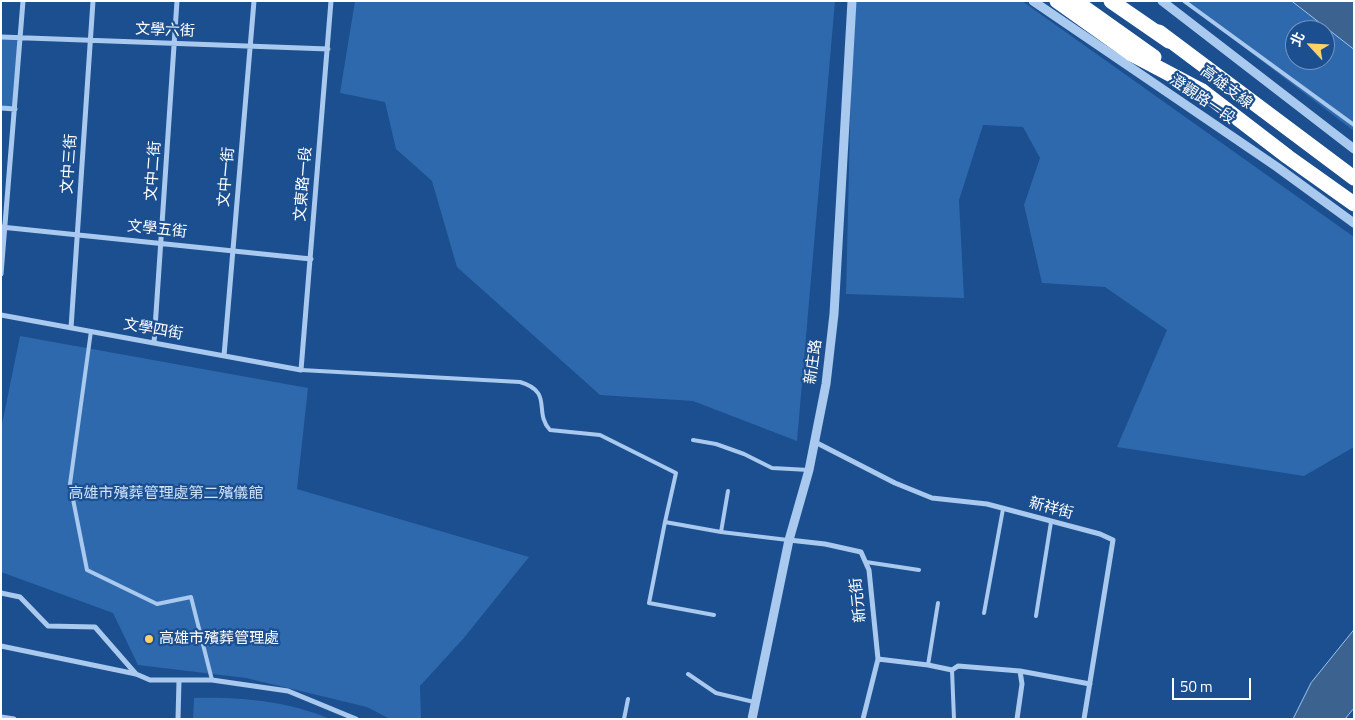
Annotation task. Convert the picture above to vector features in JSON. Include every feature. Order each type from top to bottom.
[{"type":"highway","points":[[1057,1],[1130,53],[1202,91]]},
{"type":"highway","name":"高雄支線","points":[[1076,1],[1202,91],[1288,157],[1354,204]]},
{"type":"highway","name":"高雄支線","points":[[1117,4],[1354,178]]},
{"type":"street","points":[[1,274],[3,227],[15,109],[23,1]]},
{"type":"street","name":"文中三街","points":[[72,328],[93,1]]},
{"type":"street","name":"文中二街","points":[[154,343],[177,1]]},
{"type":"street","name":"文中一街","points":[[224,356],[254,1]]},
{"type":"street","name":"文東路一段","points":[[301,370],[331,1]]},
{"type":"street","name":"新庄路","points":[[752,719],[789,540],[809,470],[826,384],[834,314],[852,1]]},
{"type":"street","name":"澄觀路一段","points":[[1033,1],[1269,161],[1354,223]]},
{"type":"street","points":[[1069,27],[1088,1]]},
{"type":"street","points":[[1117,4],[1120,1]]},
{"type":"street","points":[[1162,1],[1354,149]]},
{"type":"street","points":[[1089,40],[1108,17]]},
{"type":"street","name":"文學六街","points":[[1,37],[328,49]]},
{"type":"street","points":[[1,108],[15,109]]},
{"type":"street","name":"文學五街","points":[[3,227],[311,259]]},
{"type":"street","name":"文學四街","points":[[1,315],[301,370]]},
{"type":"street","name":"新祥街","points":[[814,442],[895,483],[932,498],[987,504],[1100,534],[1113,540],[1084,719]]},
{"type":"street","name":"新元街","points":[[789,540],[825,544],[861,552],[866,562],[869,570],[878,659],[863,719]]},
{"type":"street","points":[[1,593],[20,596],[48,626],[95,627],[136,674]]},
{"type":"street","points":[[1,646],[136,674],[150,680],[212,680],[288,690],[356,719]]},
{"type":"street","points":[[878,659],[952,670],[958,666],[1020,671],[1090,684]]},
{"type":"street","points":[[1017,719],[1022,684],[1020,671]]},
{"type":"street","points":[[178,719],[179,681]]},
{"type":"street","points":[[1,717],[14,719]]},
{"type":"lane","points":[[1184,1],[1354,125]]},
{"type":"lane","points":[[91,331],[70,484],[87,570],[156,604],[191,597],[212,680]]},
{"type":"lane","points":[[301,370],[520,382],[532,386],[542,399],[545,424],[550,430],[600,435],[676,473],[648,603],[714,614]]},
{"type":"lane","points":[[693,440],[716,444],[744,454],[772,468],[809,470]]},
{"type":"lane","points":[[721,532],[728,491]]},
{"type":"lane","points":[[984,613],[1003,509]]},
{"type":"lane","points":[[666,522],[721,532],[789,540]]},
{"type":"lane","points":[[1036,616],[1051,522]]},
{"type":"lane","points":[[866,562],[919,570]]},
{"type":"lane","points":[[928,665],[938,603]]},
{"type":"lane","points":[[952,670],[956,718]]},
{"type":"lane","points":[[688,674],[716,693],[755,702]]},
{"type":"lane","points":[[624,719],[628,699]]},
{"type":"green space","points":[[355,1],[835,1],[797,441],[693,401],[600,395],[457,267],[432,181],[396,149],[385,102],[340,93]]},
{"type":"green space","points":[[853,1],[1022,1],[1354,237],[1354,447],[1304,476],[1117,447],[1167,330],[1105,287],[1042,283],[1024,205],[1040,158],[1023,127],[983,125],[959,200],[964,298],[846,294]]},
{"type":"green space","points":[[1183,1],[1354,1],[1354,131]]},
{"type":"green space","points":[[1,38],[18,39],[13,106],[1,106]]},
{"type":"green space","name":"高雄市殯葬管理處第二殯儀館","points":[[20,336],[308,388],[297,489],[529,557],[463,639],[420,686],[421,719],[390,719],[367,707],[246,678],[138,665],[113,613],[1,572],[1,429]]},
{"type":"green space","points":[[194,698],[264,701],[298,708],[330,719],[193,719]]},
{"type":"shaded area","points":[[1292,1],[1354,1],[1354,49],[1335,34],[1335,20],[1317,20]]},
{"type":"shaded area","points":[[1354,630],[1354,708],[1345,719],[1293,719],[1311,683]]},
{"type":"place","name":"高雄市殯葬管理處","points":[[149,639]]}]
